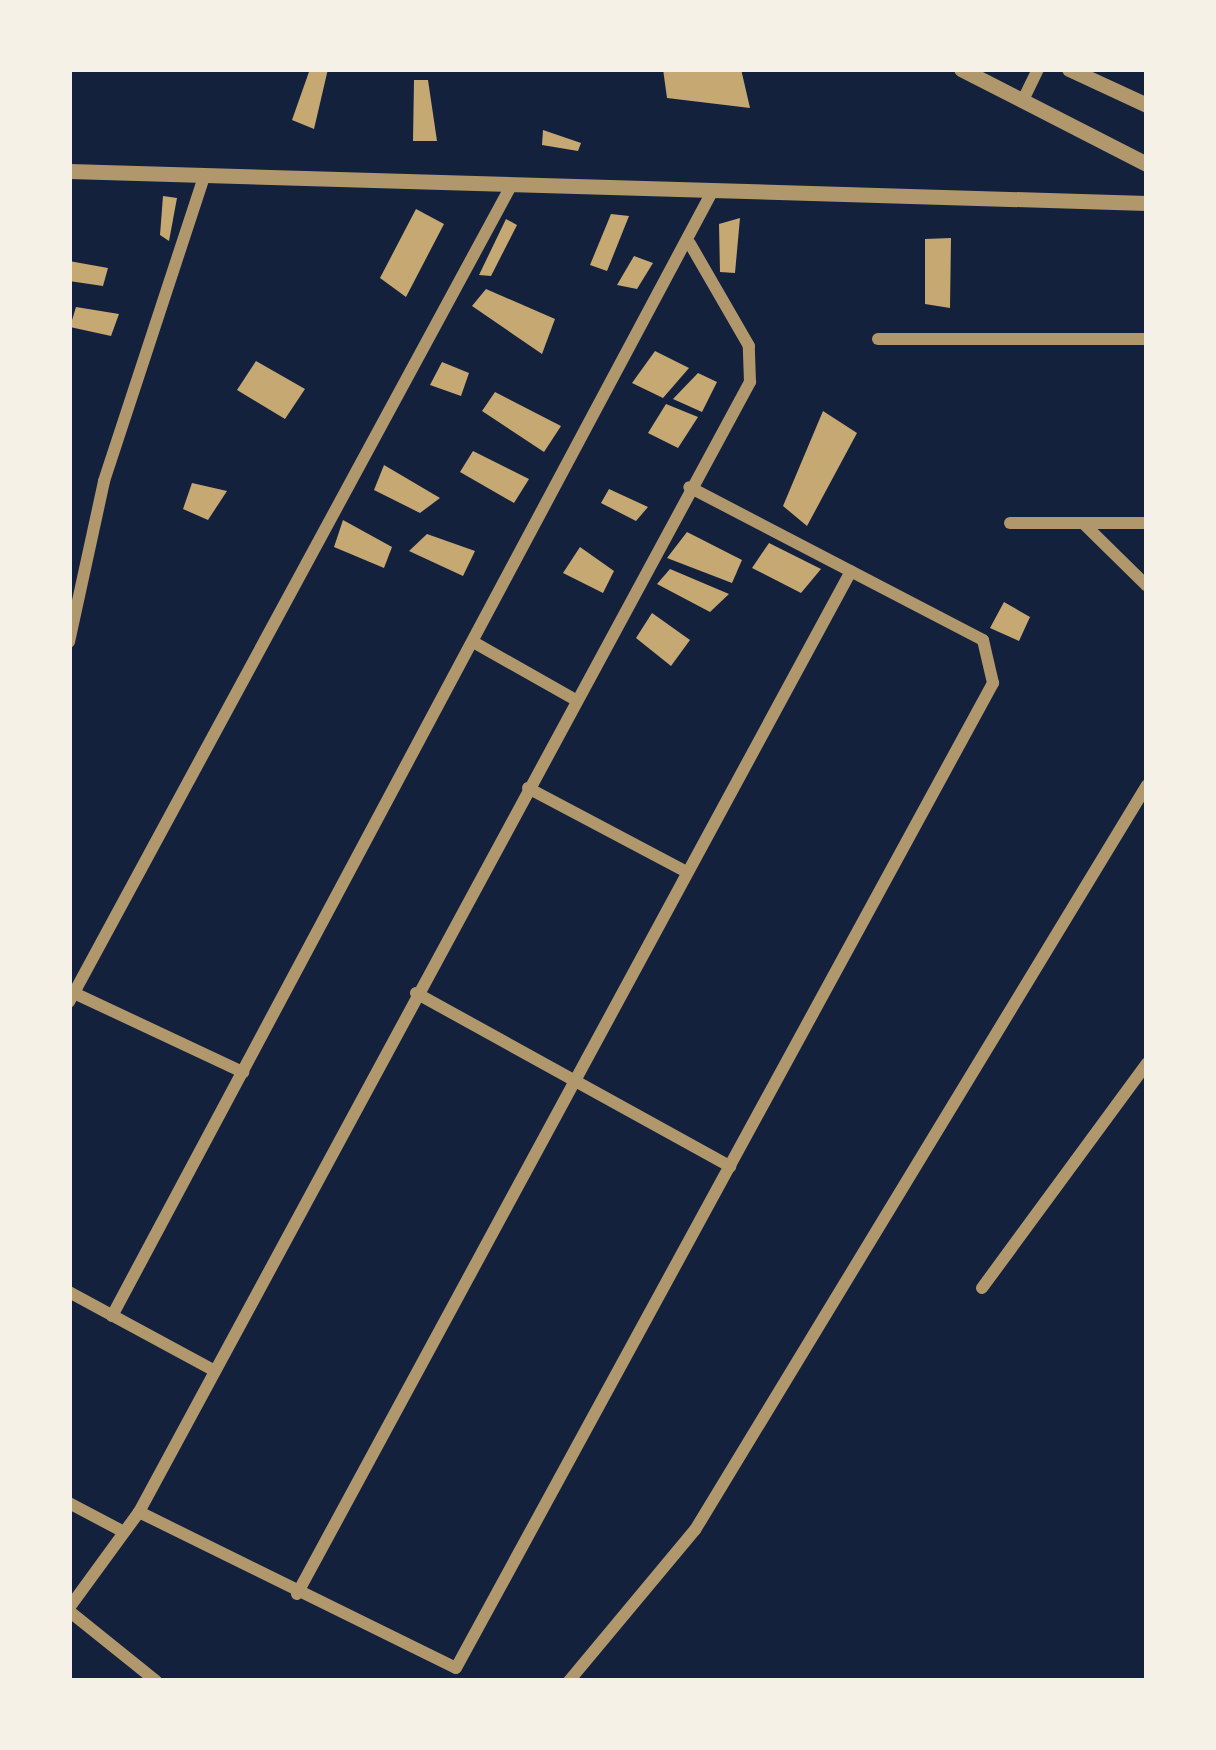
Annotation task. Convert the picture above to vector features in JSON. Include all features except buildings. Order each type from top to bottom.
[{"type":"street","points":[[961,69],[983,74],[1147,164]]},
{"type":"street","points":[[1024,100],[1038,69]]},
{"type":"street","points":[[1070,69],[1147,105]]},
{"type":"street","points":[[69,171],[1147,202]]},
{"type":"street","points":[[69,641],[104,481],[205,174]]},
{"type":"street","points":[[243,1072],[71,998],[511,185]]},
{"type":"street","points":[[112,1316],[690,244],[712,192]]},
{"type":"street","points":[[156,1681],[69,1610],[139,1512],[754,370],[690,244]]},
{"type":"street","points":[[878,339],[1147,339]]},
{"type":"street","points":[[139,1512],[456,1668],[993,682],[983,640],[689,487]]},
{"type":"street","points":[[1010,524],[1147,524]]},
{"type":"street","points":[[1083,524],[1147,586]]},
{"type":"street","points":[[298,1594],[851,571]]},
{"type":"street","points":[[475,643],[574,699]]},
{"type":"street","points":[[569,1681],[695,1530],[1147,785]]},
{"type":"street","points":[[528,788],[685,871]]},
{"type":"street","points":[[416,993],[730,1166]]},
{"type":"street","points":[[982,1288],[1147,1063]]},
{"type":"street","points":[[69,1292],[215,1371]]},
{"type":"street","points":[[69,1503],[124,1532]]}]
